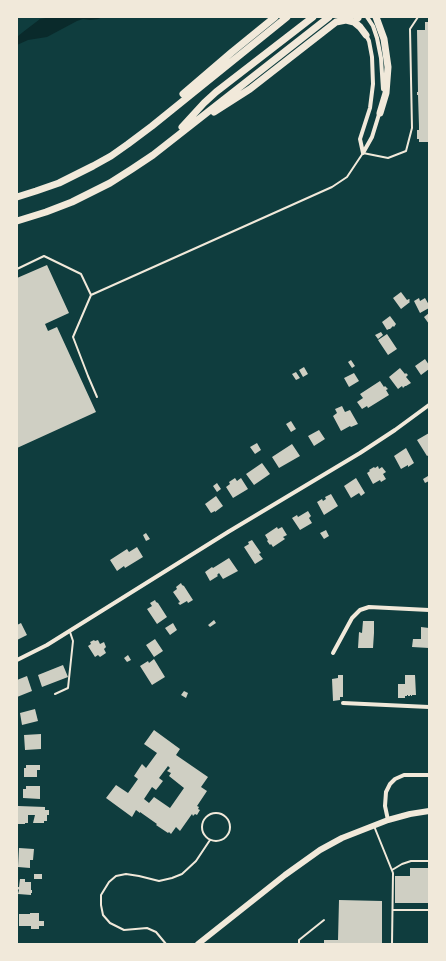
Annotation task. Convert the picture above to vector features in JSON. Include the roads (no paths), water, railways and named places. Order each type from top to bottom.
[{"type":"highway","points":[[104,160],[136,136],[232,52],[275,17]]},
{"type":"highway","points":[[17,197],[59,183],[104,160],[128,144],[287,17]]},
{"type":"highway","points":[[173,138],[210,98],[313,17]]},
{"type":"highway","points":[[17,221],[59,207],[97,190],[154,155],[173,138],[329,17]]},
{"type":"highway","points":[[376,17],[385,43],[388,66],[386,93],[380,113]]},
{"type":"highway","points":[[194,122],[250,89],[336,22],[346,20],[354,22],[366,35]]},
{"type":"main road","points":[[198,944],[302,862],[320,850],[342,838],[374,825],[410,814],[429,811]]},
{"type":"street","points":[[358,17],[371,50],[373,76],[370,108],[360,140],[363,153]]},
{"type":"street","points":[[363,153],[372,137],[380,113],[383,90],[381,58],[377,38],[373,26],[367,17]]},
{"type":"street","points":[[17,660],[47,645],[228,532],[360,453],[429,405]]},
{"type":"street","points":[[333,653],[352,618],[360,610],[369,607],[429,610]]},
{"type":"street","points":[[343,703],[429,708]]},
{"type":"street","points":[[388,820],[385,806],[386,792],[390,784],[395,779],[404,775],[429,775]]},
{"type":"lane","points":[[97,397],[73,337],[91,295],[332,187],[347,177],[363,153],[388,158],[406,151],[412,128],[410,29],[418,17]]},
{"type":"lane","points":[[17,269],[44,256],[81,274],[91,295]]},
{"type":"lane","points":[[55,694],[68,688],[74,641],[70,630]]},
{"type":"lane","points":[[217,813],[223,815],[228,821],[229,828],[226,835],[221,840],[210,840],[202,831],[202,822],[206,816],[212,814],[217,813]]},
{"type":"lane","points":[[374,825],[393,873],[392,944]]},
{"type":"lane","points":[[166,944],[156,932],[148,928],[124,930],[110,923],[103,915],[101,895],[109,882],[116,876],[126,874],[159,881],[182,874],[196,861],[210,840]]},
{"type":"lane","points":[[392,870],[411,861],[429,861]]},
{"type":"lane","points":[[393,910],[429,910]]},
{"type":"lane","points":[[299,944],[299,940],[324,920]]},
{"type":"water","points":[[51,17],[103,17],[90,20],[83,19],[47,37],[28,40],[17,45],[17,37],[23,32],[40,19]]}]
